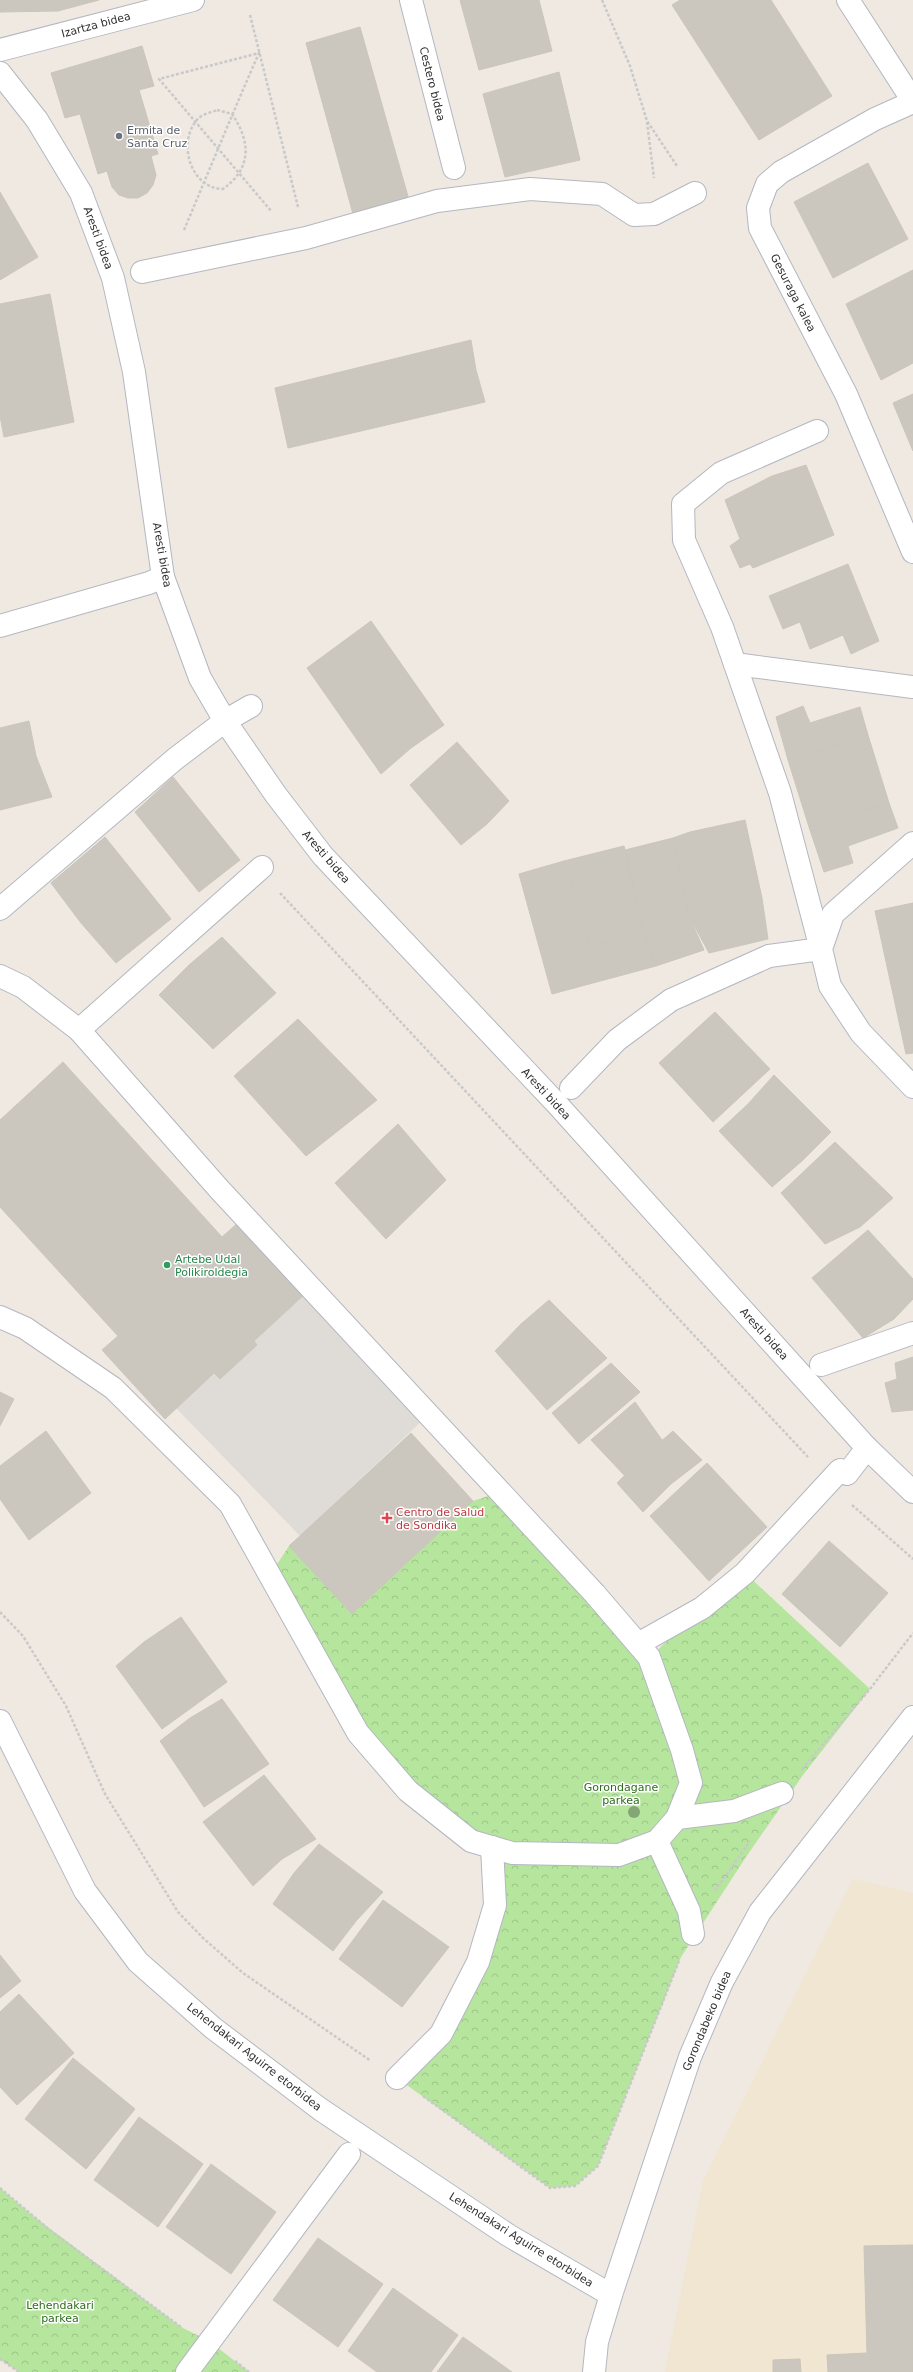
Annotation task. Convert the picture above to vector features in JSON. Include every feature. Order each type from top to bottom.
[{"type":"street","name":"Izartza bidea","points":[[0,50],[193,0]]},
{"type":"street","name":"Cestero bidea","points":[[411,0],[454,168]]},
{"type":"street","points":[[848,0],[913,101]]},
{"type":"street","name":"Aresti bidea","points":[[0,73],[37,120],[81,193],[113,278],[134,372],[163,577],[200,678],[225,721],[276,795],[323,856],[556,1103],[867,1448],[913,1492]]},
{"type":"street","name":"Gesuraga kalea","points":[[913,101],[875,119],[781,172],[767,184],[758,208],[760,228],[846,394],[913,552]]},
{"type":"street","points":[[142,272],[301,238],[437,201],[530,189],[602,194],[634,215],[654,214],[695,193]]},
{"type":"street","points":[[817,431],[721,473],[683,504],[684,540],[722,627],[780,793],[830,986],[861,1033],[913,1087]]},
{"type":"street","points":[[0,626],[149,583],[163,577]]},
{"type":"street","points":[[735,664],[913,687]]},
{"type":"street","points":[[0,909],[175,759],[225,721],[251,706]]},
{"type":"street","points":[[821,949],[833,914],[913,843]]},
{"type":"street","points":[[79,1030],[262,867]]},
{"type":"street","points":[[571,1088],[617,1040],[671,1000],[769,956],[821,949]]},
{"type":"street","points":[[0,976],[23,987],[79,1030],[224,1194],[595,1594],[649,1657],[682,1750],[691,1784],[677,1818],[658,1841],[619,1855],[512,1853],[471,1841],[408,1791],[358,1733],[230,1504],[113,1388],[25,1328],[0,1317]]},
{"type":"street","points":[[821,1365],[913,1333]]},
{"type":"street","points":[[638,1644],[702,1608],[745,1573],[830,1480],[840,1470],[847,1474],[867,1448]]},
{"type":"street","name":"Gorondabeko bidea","points":[[594,2372],[596,2342],[611,2295],[690,2057],[722,1982],[760,1912],[913,1717]]},
{"type":"street","name":"Lehendakari Aguirre etorbidea","points":[[0,1721],[85,1891],[138,1962],[213,2028],[320,2109],[508,2235],[611,2295]]},
{"type":"street","points":[[677,1818],[734,1811],[782,1793]]},
{"type":"street","points":[[658,1841],[689,1911],[693,1934]]},
{"type":"street","points":[[397,2078],[441,2034],[478,1962],[495,1905],[492,1847]]},
{"type":"street","points":[[187,2372],[349,2154]]},
{"type":"path","points":[[602,0],[630,66],[647,121],[654,183]]},
{"type":"path","points":[[250,15],[301,238]]},
{"type":"path","points":[[170,265],[232,114],[259,54]]},
{"type":"path","points":[[259,54],[159,78],[240,174],[301,238]]},
{"type":"path","points":[[218,110],[232,114],[240,125],[245,140],[244,163],[240,174],[223,189],[214,189],[204,183],[197,176],[189,161],[188,145],[196,121],[204,114],[218,110]]},
{"type":"path","points":[[647,121],[695,193]]},
{"type":"path","points":[[262,867],[282,895],[859,1512],[913,1560]]},
{"type":"path","points":[[0,1612],[23,1636],[62,1700],[105,1794],[178,1912],[203,1938],[243,1973],[397,2078],[550,2188],[575,2186],[598,2166],[655,2020],[693,1934],[711,1897],[751,1839]]},
{"type":"path","points":[[782,1793],[870,1689],[913,1633]]},
{"type":"path","points":[[0,2188],[51,2231],[181,2327],[209,2341],[249,2372]]},
{"type":"path","points":[[0,2359],[18,2372]]},
{"type":"shaded area","points":[[306,1293],[428,1415],[300,1536],[176,1408],[214,1373],[220,1379],[257,1345],[254,1341]]},
{"type":"shaded area","points":[[853,1879],[913,1893],[913,2372],[665,2372],[703,2181]]},
{"type":"green space","name":"Gorondagane parkea","points":[[500,1492],[650,1657],[702,1608],[745,1573],[870,1689],[803,1775],[746,1857],[681,1957],[598,2166],[575,2186],[550,2188],[397,2078],[478,1962],[492,1847],[408,1791],[270,1575],[289,1546],[352,1614],[473,1501]]},
{"type":"green space","name":"Lehendakari parkea","points":[[0,2188],[33,2216],[181,2327],[209,2341],[249,2372],[19,2372],[0,2359]]},
{"type":"building","points":[[0,0],[57,0],[58,11],[0,12]]},
{"type":"building","points":[[57,0],[99,0],[58,11]]},
{"type":"building","points":[[460,0],[539,0],[552,51],[479,70]]},
{"type":"building","points":[[680,0],[771,0],[832,96],[759,140],[672,5]]},
{"type":"building","points":[[360,27],[409,200],[353,214],[306,43]]},
{"type":"building","name":"Ermita de Santa Cruz","points":[[142,46],[154,86],[139,90],[158,154],[151,156],[156,175],[153,185],[147,193],[138,198],[128,198],[119,195],[112,187],[107,171],[98,174],[80,114],[65,118],[51,73]]},
{"type":"building","points":[[559,72],[580,160],[505,177],[483,94]]},
{"type":"building","points":[[868,163],[908,239],[833,278],[794,202]]},
{"type":"building","points":[[0,192],[38,257],[0,280]]},
{"type":"building","points":[[913,270],[913,363],[881,380],[846,304]]},
{"type":"building","points":[[50,294],[74,422],[4,437],[0,416],[0,304]]},
{"type":"building","points":[[471,340],[476,370],[485,402],[288,448],[275,388]]},
{"type":"building","points":[[913,394],[913,451],[893,403]]},
{"type":"building","points":[[806,465],[834,535],[753,568],[750,564],[740,568],[730,546],[740,539],[725,500],[772,476]]},
{"type":"building","points":[[848,564],[879,641],[851,654],[843,635],[810,649],[800,622],[783,629],[769,596]]},
{"type":"building","points":[[371,621],[444,725],[411,748],[381,774],[307,668]]},
{"type":"building","points":[[803,706],[810,723],[860,707],[868,735],[788,760],[776,717]]},
{"type":"building","points":[[29,721],[36,756],[52,797],[0,810],[0,728]]},
{"type":"building","points":[[868,735],[889,803],[809,827],[788,760]]},
{"type":"building","points":[[457,742],[509,801],[487,824],[461,845],[410,785]]},
{"type":"building","points":[[173,777],[240,860],[199,892],[135,812]]},
{"type":"building","points":[[889,803],[898,828],[848,846],[853,863],[824,872],[809,827]]},
{"type":"building","points":[[745,820],[762,898],[768,939],[709,953],[689,916],[673,838],[690,832]]},
{"type":"building","points":[[105,837],[171,919],[116,963],[81,923],[51,883]]},
{"type":"building","points":[[673,838],[689,916],[704,950],[656,966],[643,931],[625,850]]},
{"type":"building","points":[[624,846],[643,931],[591,947],[564,861]]},
{"type":"building","points":[[564,861],[591,947],[643,931],[656,966],[552,994],[519,874]]},
{"type":"building","points":[[913,903],[913,1053],[906,1054],[875,911]]},
{"type":"building","points":[[222,937],[276,993],[213,1049],[159,995],[189,965]]},
{"type":"building","points":[[715,1012],[770,1069],[713,1122],[659,1063]]},
{"type":"building","points":[[298,1019],[377,1100],[306,1156],[234,1076]]},
{"type":"building","name":"Artebe Udal Polikiroldegia","points":[[63,1062],[222,1237],[240,1221],[306,1293],[254,1341],[257,1345],[220,1379],[214,1373],[165,1419],[102,1350],[118,1336],[0,1207],[0,1120]]},
{"type":"building","points":[[774,1075],[831,1132],[803,1160],[772,1187],[719,1131],[748,1104]]},
{"type":"building","points":[[398,1124],[446,1180],[386,1239],[335,1183]]},
{"type":"building","points":[[835,1142],[893,1198],[860,1227],[825,1244],[781,1193]]},
{"type":"building","points":[[868,1230],[913,1279],[913,1299],[894,1319],[863,1338],[812,1278]]},
{"type":"building","points":[[549,1300],[607,1358],[547,1410],[495,1351],[521,1324]]},
{"type":"building","points":[[913,1357],[913,1410],[892,1412],[885,1383],[897,1379],[895,1363]]},
{"type":"building","points":[[611,1363],[640,1392],[579,1444],[552,1413]]},
{"type":"building","points":[[0,1392],[14,1399],[0,1426]]},
{"type":"building","points":[[635,1402],[662,1440],[625,1476],[591,1440]]},
{"type":"building","points":[[46,1431],[91,1493],[29,1540],[0,1499],[0,1466]]},
{"type":"building","points":[[673,1431],[702,1460],[671,1484],[643,1512],[617,1483],[645,1455]]},
{"type":"building","name":"Centro de Salud de Sondika","points":[[411,1433],[473,1501],[352,1614],[289,1546]]},
{"type":"building","points":[[707,1463],[767,1527],[709,1581],[650,1516]]},
{"type":"building","points":[[829,1541],[888,1593],[840,1647],[782,1594]]},
{"type":"building","points":[[181,1617],[227,1682],[162,1729],[116,1666],[144,1642]]},
{"type":"building","points":[[222,1699],[269,1764],[204,1807],[160,1741],[190,1718]]},
{"type":"building","points":[[264,1775],[316,1839],[282,1859],[253,1886],[203,1822]]},
{"type":"building","points":[[319,1844],[383,1892],[356,1921],[333,1951],[273,1904],[294,1873]]},
{"type":"building","points":[[383,1900],[449,1947],[402,2007],[339,1959]]},
{"type":"building","points":[[0,1955],[21,1981],[0,1998]]},
{"type":"building","points":[[19,1994],[74,2053],[17,2105],[0,2087],[0,2012]]},
{"type":"building","points":[[73,2058],[135,2109],[86,2169],[25,2119]]},
{"type":"building","points":[[139,2117],[203,2164],[158,2227],[94,2180]]},
{"type":"building","points":[[211,2164],[276,2212],[231,2274],[166,2227]]},
{"type":"building","points":[[318,2238],[383,2284],[338,2347],[273,2300]]},
{"type":"building","points":[[913,2245],[913,2372],[828,2372],[827,2355],[867,2353],[864,2246]]},
{"type":"building","points":[[393,2288],[458,2335],[431,2372],[377,2372],[348,2351]]},
{"type":"building","points":[[463,2337],[512,2372],[437,2372]]},
{"type":"building","points":[[800,2359],[801,2372],[773,2372],[773,2360]]},
{"type":"place","name":"Ermita de Santa Cruz","points":[[119,136]]},
{"type":"place","name":"Artebe Udal Polikiroldegia","points":[[167,1265]]},
{"type":"place","name":"Centro de Salud de Sondika","points":[[387,1518]]}]
